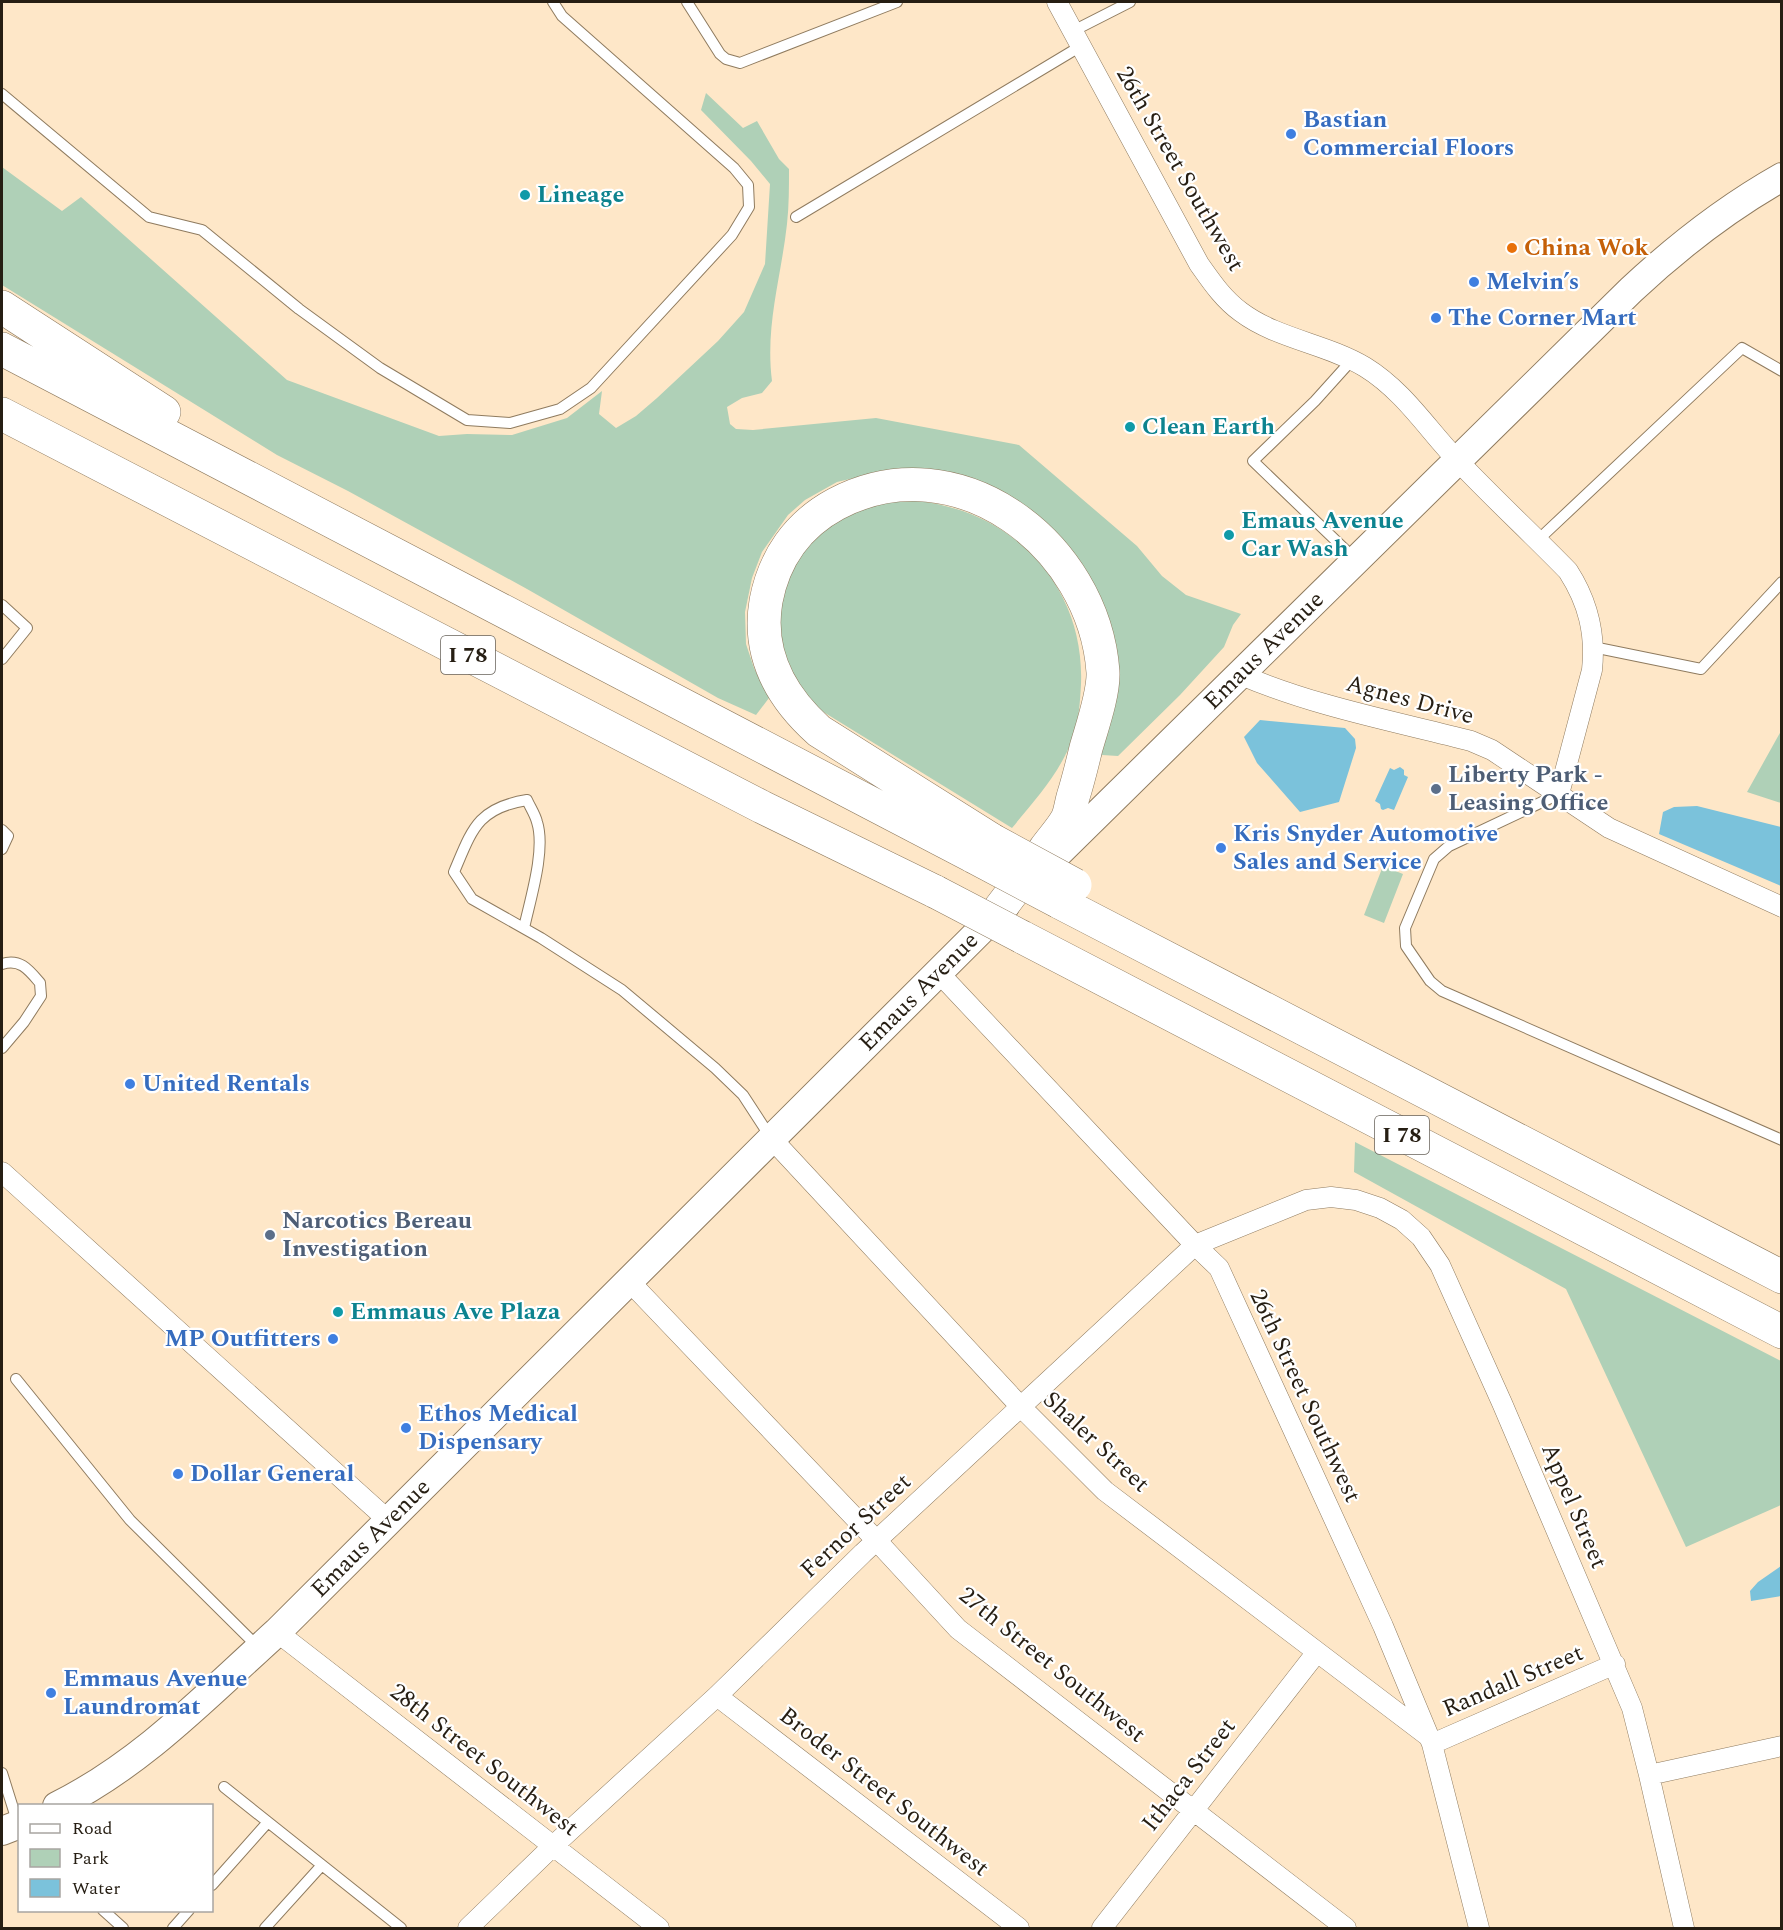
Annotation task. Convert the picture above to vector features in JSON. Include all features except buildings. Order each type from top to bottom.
[{"type":"highway","points":[[2,307],[335,522]]},
{"type":"highway","name":"I 78","points":[[2,349],[335,522],[983,848],[1782,1277]]},
{"type":"highway","name":"I 78","points":[[2,414],[762,807],[936,892],[1782,1332]]},
{"type":"highway","points":[[2,420],[43,437]]},
{"type":"highway","points":[[983,848],[819,731],[802,716],[778,681],[770,659],[765,631],[765,608],[778,563],[790,542],[805,526],[826,509],[851,496],[877,488],[920,484],[948,488],[989,502],[1021,522],[1055,554],[1075,582],[1090,613],[1098,640],[1103,674],[1097,710],[1067,819],[995,915]]},
{"type":"highway","points":[[1067,893],[1782,1261]]},
{"type":"main road","name":"Emaus Avenue","points":[[61,1804],[124,1766],[204,1701],[389,1521],[1239,674],[1670,254],[1725,214],[1782,177]]},
{"type":"street","name":"26th Street Southwest","points":[[1057,2],[1199,264],[1218,290],[1241,312],[1272,328],[1365,367],[1391,388],[1419,415],[1457,460],[1568,571],[1580,589],[1589,614],[1593,635],[1592,670],[1559,794]]},
{"type":"street","name":"Agnes Drive","points":[[1239,674],[1273,689],[1471,741],[1492,750],[1609,828],[1782,907]]},
{"type":"street","name":"26th Street Southwest","points":[[938,972],[1219,1268],[1383,1626],[1430,1740],[1479,1929]]},
{"type":"street","name":"Shaler Street","points":[[771,1138],[1021,1407],[1105,1491],[1430,1740]]},
{"type":"street","points":[[2,1172],[389,1521]]},
{"type":"street","name":"Appel Street","points":[[1306,1200],[1331,1197],[1356,1200],[1380,1208],[1402,1220],[1421,1237],[1434,1254],[1502,1403],[1632,1708],[1684,1929]]},
{"type":"street","name":"Fernor Street","points":[[468,1929],[553,1846],[717,1696],[877,1541],[1195,1245],[1306,1200]]},
{"type":"street","name":"27th Street Southwest","points":[[629,1281],[958,1629],[1346,1929]]},
{"type":"street","name":"28th Street Southwest","points":[[268,1640],[553,1846],[659,1929]]},
{"type":"street","name":"Ithaca Street","points":[[1102,1929],[1317,1652]]},
{"type":"street","name":"Randall Street","points":[[1430,1740],[1615,1664]]},
{"type":"street","name":"Broder Street Southwest","points":[[717,1696],[1019,1929]]},
{"type":"street","points":[[1649,1774],[1782,1746]]},
{"type":"lane","points":[[2,94],[149,217],[202,230],[299,309],[380,368],[467,420],[510,423],[560,410],[591,388],[732,235],[749,207],[748,184],[734,168],[562,16],[553,2]]},
{"type":"lane","points":[[687,2],[720,54],[726,59],[740,63],[897,2]]},
{"type":"lane","points":[[796,217],[1130,2]]},
{"type":"lane","points":[[1538,540],[1742,348],[1782,371]]},
{"type":"lane","points":[[1351,361],[1253,461],[1356,560]]},
{"type":"lane","points":[[1593,647],[1701,669],[1782,582]]},
{"type":"lane","points":[[2,605],[27,628],[2,659]]},
{"type":"lane","points":[[1559,794],[1449,846],[1434,859],[1405,928],[1406,946],[1430,981],[1442,991],[1782,1140]]},
{"type":"lane","points":[[524,928],[537,871],[539,841],[537,823],[527,800],[506,804],[486,815],[472,831],[454,872],[472,899],[524,928],[622,990],[715,1068],[743,1095],[771,1138]]},
{"type":"lane","points":[[2,830],[8,836],[2,849]]},
{"type":"lane","points":[[2,964],[15,961],[23,965],[40,983],[41,996],[24,1022],[2,1048]]},
{"type":"lane","points":[[16,1379],[130,1520],[268,1640]]},
{"type":"lane","points":[[2,1773],[13,1826]]},
{"type":"lane","points":[[224,1786],[401,1929]]},
{"type":"lane","points":[[213,1885],[268,1822]]},
{"type":"lane","points":[[265,1929],[322,1865]]},
{"type":"lane","points":[[104,1912],[123,1929]]},
{"type":"lane","points":[[173,1929],[188,1912]]},
{"type":"green space","points":[[706,93],[743,128],[757,121],[779,159],[789,169],[787,224],[772,321],[770,361],[772,381],[762,393],[742,398],[727,407],[730,424],[736,429],[753,430],[876,418],[1019,445],[1137,546],[1162,576],[1186,595],[1241,614],[1233,625],[1224,647],[1180,695],[1118,756],[1102,755],[1098,763],[1104,722],[1056,540],[876,473],[837,482],[805,500],[788,515],[762,552],[752,578],[745,612],[746,644],[754,668],[769,698],[756,715],[718,698],[527,589],[348,491],[277,455],[2,285],[2,167],[62,211],[81,197],[287,380],[439,436],[512,435],[567,418],[602,391],[599,414],[616,428],[636,416],[718,341],[744,312],[765,264],[770,184],[701,110]]},
{"type":"green space","points":[[916,501],[951,507],[983,520],[1012,537],[1036,559],[1056,585],[1071,615],[1079,648],[1081,684],[1075,732],[1054,775],[1012,828],[825,713],[808,700],[783,669],[773,605],[804,538],[872,503]]},
{"type":"green space","points":[[1781,731],[1782,803],[1747,792]]},
{"type":"green space","points":[[1383,866],[1403,874],[1384,923],[1364,915]]},
{"type":"green space","points":[[1355,1142],[1781,1361],[1781,1505],[1686,1547],[1566,1289],[1354,1172]]},
{"type":"water","points":[[1260,720],[1345,728],[1355,739],[1356,748],[1339,802],[1300,812],[1257,763],[1244,737]]},
{"type":"water","points":[[1400,767],[1404,770],[1404,775],[1408,777],[1394,810],[1388,808],[1383,810],[1375,801],[1390,768],[1394,770]]},
{"type":"water","points":[[1697,806],[1781,827],[1781,886],[1659,834],[1663,812],[1674,807]]},
{"type":"water","points":[[1781,1566],[1781,1596],[1751,1601],[1750,1591],[1758,1582]]},
{"type":"place","name":"Bastian Commercial Floors","points":[[1291,134]]},
{"type":"place","name":"Lineage","points":[[525,195]]},
{"type":"place","name":"China Wok","points":[[1512,248]]},
{"type":"place","name":"Melvin’s","points":[[1474,282]]},
{"type":"place","name":"The Corner Mart","points":[[1436,318]]},
{"type":"place","name":"Clean Earth","points":[[1130,427]]},
{"type":"place","name":"Emaus Avenue Car Wash","points":[[1229,535]]},
{"type":"place","name":"Liberty Park - Leasing Office","points":[[1436,789]]},
{"type":"place","name":"Kris Snyder Automotive Sales and Service","points":[[1221,848]]},
{"type":"place","name":"United Rentals","points":[[130,1084]]},
{"type":"place","name":"Narcotics Bereau Investigation","points":[[270,1235]]},
{"type":"place","name":"Emmaus Ave Plaza","points":[[338,1312]]},
{"type":"place","name":"MP Outfitters","points":[[333,1339]]},
{"type":"place","name":"Ethos Medical Dispensary","points":[[406,1428]]},
{"type":"place","name":"Dollar General","points":[[178,1474]]},
{"type":"place","name":"Emmaus Avenue Laundromat","points":[[51,1693]]}]
